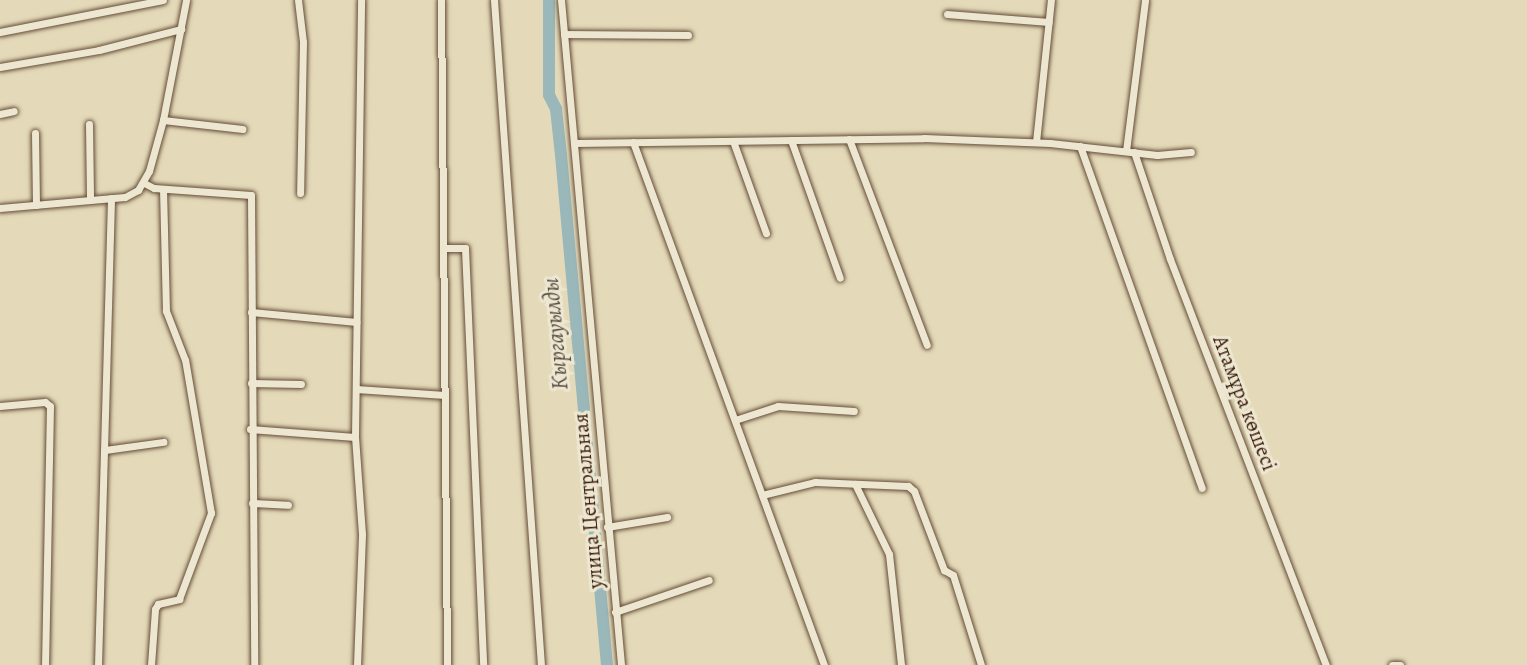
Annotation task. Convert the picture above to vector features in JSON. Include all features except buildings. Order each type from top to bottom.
[{"type":"street","points":[[0,33],[163,0]]},
{"type":"street","points":[[0,208],[111,198],[133,194],[144,183],[163,120],[186,0]]},
{"type":"street","points":[[298,0],[303,43],[300,192]]},
{"type":"street","points":[[357,665],[362,534],[355,437],[361,0]]},
{"type":"street","points":[[441,0],[447,665]]},
{"type":"street","points":[[494,0],[541,665]]},
{"type":"street","name":"улица Центральная","points":[[561,0],[621,665]]},
{"type":"street","points":[[1036,142],[1051,0]]},
{"type":"street","points":[[1130,152],[1145,0]]},
{"type":"street","points":[[947,14],[1049,22]]},
{"type":"street","points":[[0,67],[99,50],[181,29]]},
{"type":"street","points":[[564,34],[688,35]]},
{"type":"street","points":[[0,114],[14,111]]},
{"type":"street","points":[[163,120],[242,129]]},
{"type":"street","points":[[89,124],[90,200]]},
{"type":"street","points":[[35,133],[36,205]]},
{"type":"street","points":[[575,143],[849,139],[1036,142],[1130,152],[1191,152]]},
{"type":"street","points":[[849,139],[927,345]]},
{"type":"street","points":[[791,140],[840,278]]},
{"type":"street","points":[[733,141],[766,233]]},
{"type":"street","points":[[633,142],[824,665]]},
{"type":"street","points":[[1080,146],[1202,488]]},
{"type":"street","name":"Атамұра көшесі","points":[[1130,152],[1326,665]]},
{"type":"street","points":[[144,183],[163,189],[251,195],[250,429],[254,665]]},
{"type":"street","points":[[150,665],[155,609],[158,604],[179,598],[211,513],[185,360],[166,312],[163,189]]},
{"type":"street","points":[[98,665],[111,198]]},
{"type":"street","points":[[444,248],[465,248],[484,665]]},
{"type":"street","points":[[251,312],[357,322]]},
{"type":"street","points":[[251,383],[301,384]]},
{"type":"street","points":[[356,389],[444,395]]},
{"type":"street","points":[[0,406],[45,402],[50,407],[45,665]]},
{"type":"street","points":[[735,420],[778,406],[854,411]]},
{"type":"street","points":[[250,429],[355,437]]},
{"type":"street","points":[[105,450],[163,442]]},
{"type":"street","points":[[762,495],[805,483],[908,486],[914,491],[944,570],[953,575],[981,665]]},
{"type":"street","points":[[855,484],[889,554],[901,665]]},
{"type":"street","points":[[251,503],[288,505]]},
{"type":"street","points":[[607,527],[667,517]]},
{"type":"street","points":[[615,612],[709,580]]},
{"type":"street","points":[[1392,665],[1400,665]]},
{"type":"waterway","name":"Кыргауылды","points":[[549,0],[549,95],[556,109],[561,155],[607,665]]}]
